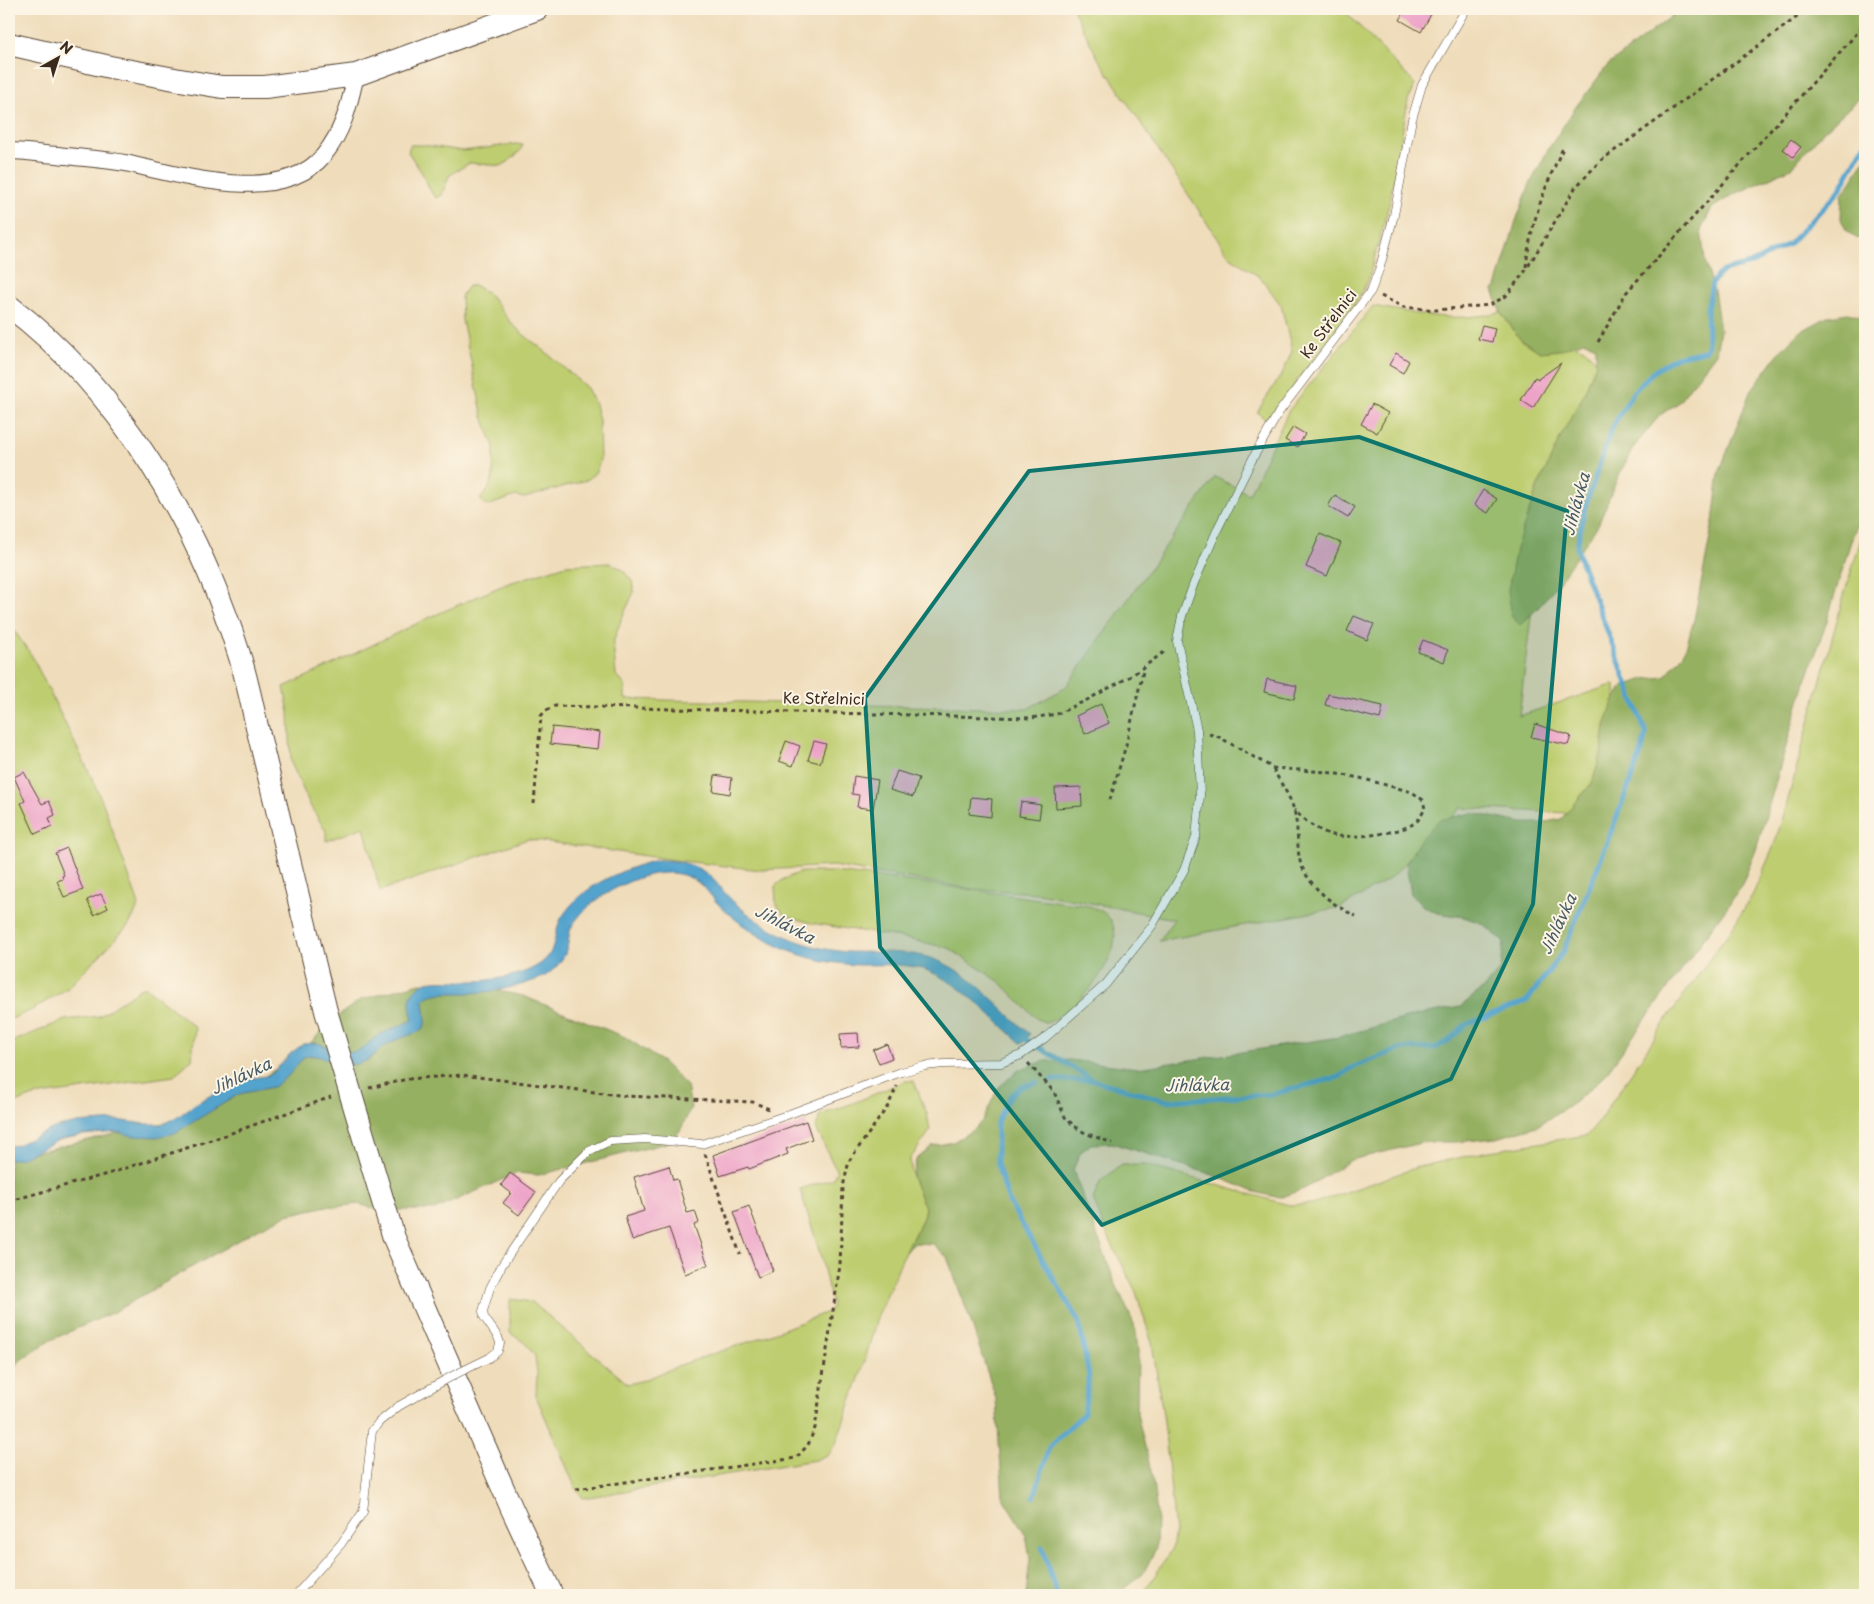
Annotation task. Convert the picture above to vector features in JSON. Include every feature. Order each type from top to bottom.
[{"type":"main road","points":[[9,44],[110,67],[222,87],[265,87],[356,75],[537,9]]},
{"type":"main road","points":[[9,306],[26,319],[56,348],[111,409],[158,476],[197,545],[213,581],[240,656],[326,1011],[394,1238],[512,1509],[552,1595]]},
{"type":"street","points":[[9,152],[78,156],[227,183],[271,183],[288,178],[306,169],[323,156],[346,116],[356,75]]},
{"type":"lane","name":"Ke Střelnici","points":[[702,1144],[784,1116],[901,1072],[925,1066],[944,1064],[1001,1063],[1023,1053],[1045,1038],[1106,984],[1152,926],[1184,870],[1196,837],[1200,796],[1197,730],[1176,641],[1182,616],[1218,528],[1278,412],[1371,291],[1380,267],[1394,215],[1412,119],[1422,86],[1466,9]]},
{"type":"lane","points":[[296,1595],[335,1550],[363,1512],[372,1430],[399,1406],[489,1358],[498,1351],[500,1343],[498,1337],[484,1317],[483,1311],[490,1288],[502,1265],[560,1181],[589,1151],[610,1141],[645,1139],[702,1144]]},
{"type":"path","points":[[1371,291],[1403,307],[1437,310],[1490,305],[1506,296],[1526,270],[1575,188],[1600,160],[1808,9]]},
{"type":"path","points":[[1598,342],[1626,293],[1865,24]]},
{"type":"path","points":[[1526,270],[1529,243],[1542,195],[1563,148]]},
{"type":"path","name":"Ke Střelnici","points":[[534,804],[541,716],[545,710],[555,706],[1031,718],[1057,714],[1131,676],[1176,641]]},
{"type":"path","points":[[1110,800],[1126,745],[1144,667]]},
{"type":"path","points":[[1197,730],[1219,737],[1273,768],[1360,778],[1412,792],[1423,800],[1425,809],[1415,824],[1392,833],[1350,836],[1332,835],[1310,825],[1294,810]]},
{"type":"path","points":[[1273,768],[1294,810],[1300,858],[1306,873],[1316,888],[1327,898],[1341,910],[1356,916]]},
{"type":"path","points":[[9,882],[9,897]]},
{"type":"path","points":[[1023,1053],[1054,1092],[1065,1117],[1085,1133],[1112,1143]]},
{"type":"path","points":[[576,1489],[796,1458],[808,1445],[815,1428],[840,1265],[843,1187],[849,1161],[888,1106],[901,1072]]},
{"type":"path","points":[[364,1089],[408,1079],[462,1075],[626,1096],[753,1102],[784,1116]]},
{"type":"path","points":[[9,1201],[111,1173],[223,1136],[304,1105],[338,1095]]},
{"type":"path","points":[[702,1144],[740,1254]]},
{"type":"highlighted area","points":[[1359,437],[1567,511],[1533,904],[1451,1079],[1102,1225],[880,947],[865,698],[1029,471]]},
{"type":"green space","points":[[1073,9],[1343,9],[1415,84],[1408,100],[1389,205],[1368,281],[1353,307],[1267,421],[1257,412],[1283,372],[1292,351],[1281,305],[1261,278],[1229,256],[1099,60]]},
{"type":"green space","points":[[1681,9],[1865,9],[1865,93],[1823,132],[1791,168],[1731,196],[1712,208],[1701,230],[1705,261],[1714,290],[1720,330],[1716,353],[1678,403],[1660,415],[1633,448],[1618,477],[1598,525],[1556,586],[1538,608],[1520,625],[1512,617],[1508,590],[1516,549],[1537,488],[1563,432],[1583,396],[1596,364],[1596,346],[1584,341],[1559,350],[1540,352],[1520,339],[1501,313],[1493,290],[1496,287],[1529,186],[1549,148],[1575,108],[1607,66]]},
{"type":"green space","points":[[516,144],[523,145],[520,151],[501,166],[470,163],[456,171],[449,176],[442,195],[436,198],[408,152],[410,145],[463,151]]},
{"type":"green space","points":[[1865,160],[1865,239],[1856,238],[1846,230],[1841,219],[1842,195]]},
{"type":"green space","points":[[468,286],[476,286],[490,295],[512,324],[587,388],[595,404],[599,421],[600,461],[596,472],[587,480],[524,498],[516,496],[487,506],[480,499],[488,490],[493,477],[494,447],[483,417],[462,320],[461,296]]},
{"type":"green space","points":[[1373,306],[1422,315],[1454,317],[1470,317],[1503,311],[1584,349],[1599,363],[1548,475],[1519,716],[1615,684],[1616,754],[1590,814],[1461,808],[1389,879],[1342,907],[1159,941],[1174,919],[1038,893],[974,889],[833,866],[761,870],[674,860],[528,839],[380,891],[364,827],[326,841],[326,831],[311,807],[291,763],[289,712],[284,687],[426,619],[506,584],[566,565],[610,563],[622,569],[632,581],[634,592],[613,643],[616,675],[625,685],[625,699],[1027,709],[1065,688],[1215,477],[1249,494],[1289,410]]},
{"type":"green space","points":[[1848,313],[1865,318],[1865,502],[1800,698],[1756,850],[1740,889],[1605,1075],[1574,1103],[1537,1126],[1496,1138],[1457,1142],[1425,1142],[1351,1160],[1306,1188],[1280,1198],[1255,1192],[1210,1174],[1112,1143],[1091,1144],[1080,1153],[1073,1170],[1114,1280],[1134,1324],[1138,1348],[1137,1414],[1152,1475],[1157,1514],[1156,1548],[1143,1574],[1122,1590],[1108,1595],[1026,1595],[1030,1559],[1026,1535],[1003,1498],[996,1399],[971,1322],[947,1257],[933,1244],[915,1243],[905,1252],[923,1218],[925,1208],[912,1177],[916,1160],[932,1146],[953,1142],[973,1130],[983,1120],[998,1088],[1020,1069],[1045,1061],[1070,1060],[1138,1068],[1339,1037],[1417,1015],[1460,1007],[1487,985],[1501,968],[1504,942],[1483,924],[1464,917],[1437,913],[1423,906],[1411,894],[1406,864],[1421,838],[1439,820],[1472,813],[1522,823],[1541,823],[1561,819],[1592,783],[1601,754],[1605,726],[1613,702],[1623,686],[1645,679],[1664,677],[1684,654],[1694,620],[1713,522],[1719,473],[1750,392],[1778,354],[1798,333],[1829,316]]},
{"type":"green space","points":[[1865,526],[1865,1595],[1142,1595],[1172,1550],[1175,1532],[1164,1422],[1152,1343],[1136,1292],[1105,1230],[1093,1199],[1100,1182],[1121,1165],[1145,1165],[1289,1205],[1312,1204],[1418,1167],[1484,1152],[1587,1135],[1600,1120],[1669,1016],[1734,925],[1753,894],[1773,848],[1784,814],[1842,602]]},
{"type":"green space","points":[[9,623],[32,656],[91,776],[104,806],[139,905],[129,925],[68,988],[32,1010],[9,1020]]},
{"type":"green space","points":[[801,872],[833,872],[879,877],[1089,906],[1103,912],[1112,923],[1115,936],[1113,949],[1107,963],[1089,990],[1067,1011],[1047,1023],[1037,1019],[1000,982],[949,948],[898,937],[811,923],[784,915],[776,903],[775,886],[784,879]]},
{"type":"green space","points":[[420,983],[475,986],[523,996],[625,1037],[664,1063],[687,1086],[691,1108],[680,1131],[667,1143],[539,1175],[517,1173],[434,1210],[379,1210],[358,1204],[336,1207],[327,1206],[287,1215],[256,1230],[114,1312],[51,1340],[22,1359],[9,1373],[9,1158],[181,1119],[228,1101],[304,1050],[331,1021],[360,1000]]},
{"type":"green space","points":[[144,986],[195,1027],[192,1059],[174,1076],[34,1096],[9,1105],[9,1043],[65,1020],[100,1016]]},
{"type":"green space","points":[[905,1081],[914,1081],[927,1114],[930,1131],[910,1159],[912,1177],[925,1208],[923,1218],[905,1252],[877,1318],[864,1364],[836,1443],[829,1454],[815,1460],[583,1498],[576,1489],[536,1396],[537,1373],[535,1356],[525,1343],[510,1333],[510,1299],[532,1302],[628,1384],[763,1337],[830,1311],[832,1305],[821,1257],[800,1189],[832,1179],[837,1172],[816,1128],[820,1115]]},
{"type":"water","points":[[656,860],[680,862],[692,865],[703,871],[733,901],[758,921],[796,940],[813,946],[839,951],[917,955],[928,957],[952,967],[976,984],[1030,1034],[1022,1044],[964,992],[937,975],[923,969],[899,965],[859,965],[829,962],[789,951],[763,938],[742,924],[720,906],[705,888],[696,881],[674,873],[666,873],[642,877],[622,885],[594,902],[572,926],[567,948],[562,959],[545,976],[499,990],[478,993],[443,993],[427,997],[424,1000],[426,1021],[424,1027],[418,1032],[385,1046],[368,1060],[357,1064],[343,1065],[321,1057],[308,1055],[304,1057],[288,1076],[273,1087],[239,1094],[175,1133],[157,1137],[133,1136],[117,1132],[83,1135],[59,1140],[19,1159],[9,1159],[9,1146],[17,1145],[54,1128],[77,1123],[116,1120],[162,1124],[178,1117],[195,1104],[235,1082],[273,1073],[290,1054],[303,1044],[318,1043],[338,1051],[353,1052],[362,1049],[378,1035],[413,1020],[410,1000],[412,994],[420,985],[438,981],[496,979],[521,973],[543,962],[551,951],[561,919],[579,897],[590,888],[616,874]]},
{"type":"building","points":[[1406,9],[1434,9],[1421,32],[1400,20]]},
{"type":"building","points":[[1791,139],[1801,147],[1793,157],[1783,149]]},
{"type":"building","points":[[1482,325],[1495,328],[1492,342],[1478,339]]},
{"type":"building","points":[[1396,353],[1409,361],[1403,373],[1389,365]]},
{"type":"building","points":[[1561,363],[1533,408],[1521,400],[1535,377],[1538,379]]},
{"type":"building","points":[[1372,404],[1388,413],[1377,433],[1361,424]]},
{"type":"building","points":[[1293,427],[1305,434],[1298,447],[1285,440]]},
{"type":"building","points":[[1483,490],[1497,499],[1488,513],[1474,505]]},
{"type":"building","points":[[1335,495],[1355,507],[1348,518],[1328,506]]},
{"type":"building","points":[[1320,534],[1341,543],[1327,576],[1306,567]]},
{"type":"building","points":[[1354,616],[1374,624],[1367,640],[1347,631]]},
{"type":"building","points":[[1423,640],[1448,650],[1444,662],[1418,652]]},
{"type":"building","points":[[1267,679],[1297,686],[1294,699],[1264,692]]},
{"type":"building","points":[[1328,694],[1383,706],[1380,719],[1325,705]]},
{"type":"building","points":[[1101,704],[1109,723],[1085,734],[1076,716]]},
{"type":"building","points":[[1535,724],[1571,736],[1568,745],[1531,737]]},
{"type":"building","points":[[552,727],[600,732],[598,749],[550,744]]},
{"type":"building","points":[[786,741],[800,746],[793,766],[779,761]]},
{"type":"building","points":[[814,741],[826,744],[820,763],[808,760]]},
{"type":"building","points":[[897,771],[919,778],[913,797],[890,790]]},
{"type":"building","points":[[24,772],[42,804],[49,801],[55,815],[49,818],[52,826],[35,834],[21,803],[25,801],[14,777]]},
{"type":"building","points":[[715,775],[732,778],[730,794],[713,791]]},
{"type":"building","points":[[854,776],[878,780],[873,809],[857,807],[859,795],[852,794]]},
{"type":"building","points":[[1081,787],[1082,806],[1056,808],[1055,788]]},
{"type":"building","points":[[971,797],[992,799],[991,817],[969,814]]},
{"type":"building","points":[[1021,802],[1041,805],[1039,819],[1019,816]]},
{"type":"building","points":[[67,848],[83,890],[64,897],[57,881],[63,879],[62,876],[64,875],[55,853]]},
{"type":"building","points":[[101,894],[108,908],[94,915],[87,900]]},
{"type":"building","points":[[858,1033],[859,1047],[841,1048],[840,1034]]},
{"type":"building","points":[[887,1044],[892,1058],[879,1063],[873,1050]]},
{"type":"building","points":[[806,1121],[812,1139],[786,1149],[788,1154],[749,1169],[748,1167],[720,1176],[713,1155]]},
{"type":"building","points":[[669,1166],[673,1180],[677,1179],[687,1213],[695,1211],[699,1223],[694,1225],[708,1265],[685,1274],[669,1228],[632,1240],[625,1217],[644,1211],[634,1177]]},
{"type":"building","points":[[510,1173],[536,1192],[519,1215],[503,1203],[511,1193],[501,1185]]},
{"type":"building","points":[[749,1206],[773,1271],[758,1277],[734,1212]]},
{"type":"waterway","name":"Jihlávka","points":[[1022,1037],[1093,1080],[1167,1101],[1273,1094],[1339,1077],[1351,1068],[1400,1049],[1435,1048],[1447,1042],[1465,1025],[1527,1001],[1563,952],[1642,751],[1646,733],[1580,559],[1577,546],[1585,507],[1612,428],[1634,391],[1653,372],[1676,357],[1705,351],[1708,347],[1707,309],[1712,284],[1717,276],[1723,271],[1750,264],[1789,244],[1839,191],[1865,144]]},
{"type":"waterway","points":[[1051,1080],[1091,1080]]},
{"type":"waterway","points":[[1034,1497],[1049,1447],[1084,1413],[1089,1376],[1079,1322],[1009,1202],[997,1164],[997,1122],[1010,1096],[1021,1087],[1037,1082]]},
{"type":"waterway","points":[[1042,1547],[1057,1595]]}]
